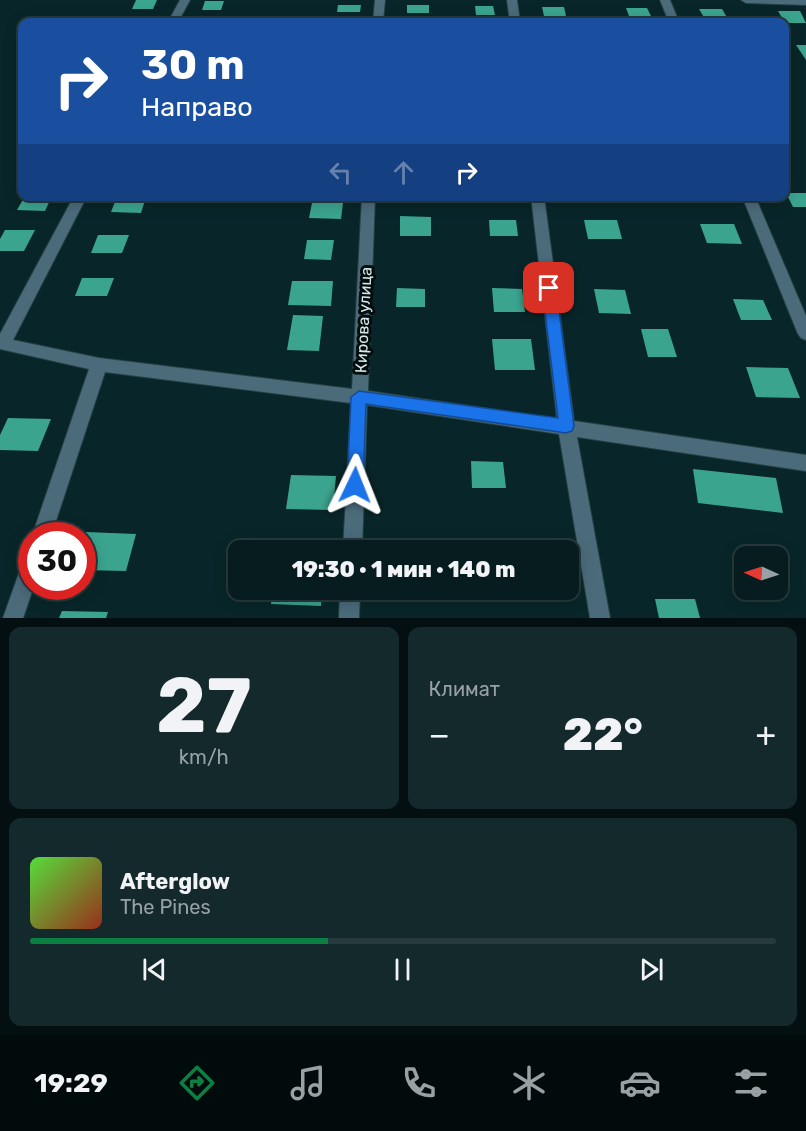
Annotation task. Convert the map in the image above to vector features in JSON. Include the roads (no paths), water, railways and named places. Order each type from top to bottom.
[{"type":"street","points":[[175,18],[185,0]]},
{"type":"street","points":[[378,18],[380,0]]},
{"type":"street","points":[[512,0],[514,18]]},
{"type":"street","points":[[665,0],[672,18]]},
{"type":"street","points":[[746,0],[806,2]]},
{"type":"street","points":[[78,201],[2,343],[99,365],[359,397],[806,463]]},
{"type":"street","name":"Кирова улица","points":[[352,540],[369,201]]},
{"type":"street","points":[[538,201],[566,426],[600,618]]},
{"type":"street","points":[[750,201],[806,334]]},
{"type":"street","points":[[46,522],[99,365]]},
{"type":"street","points":[[13,618],[19,600]]},
{"type":"street","points":[[349,618],[350,600]]}]
